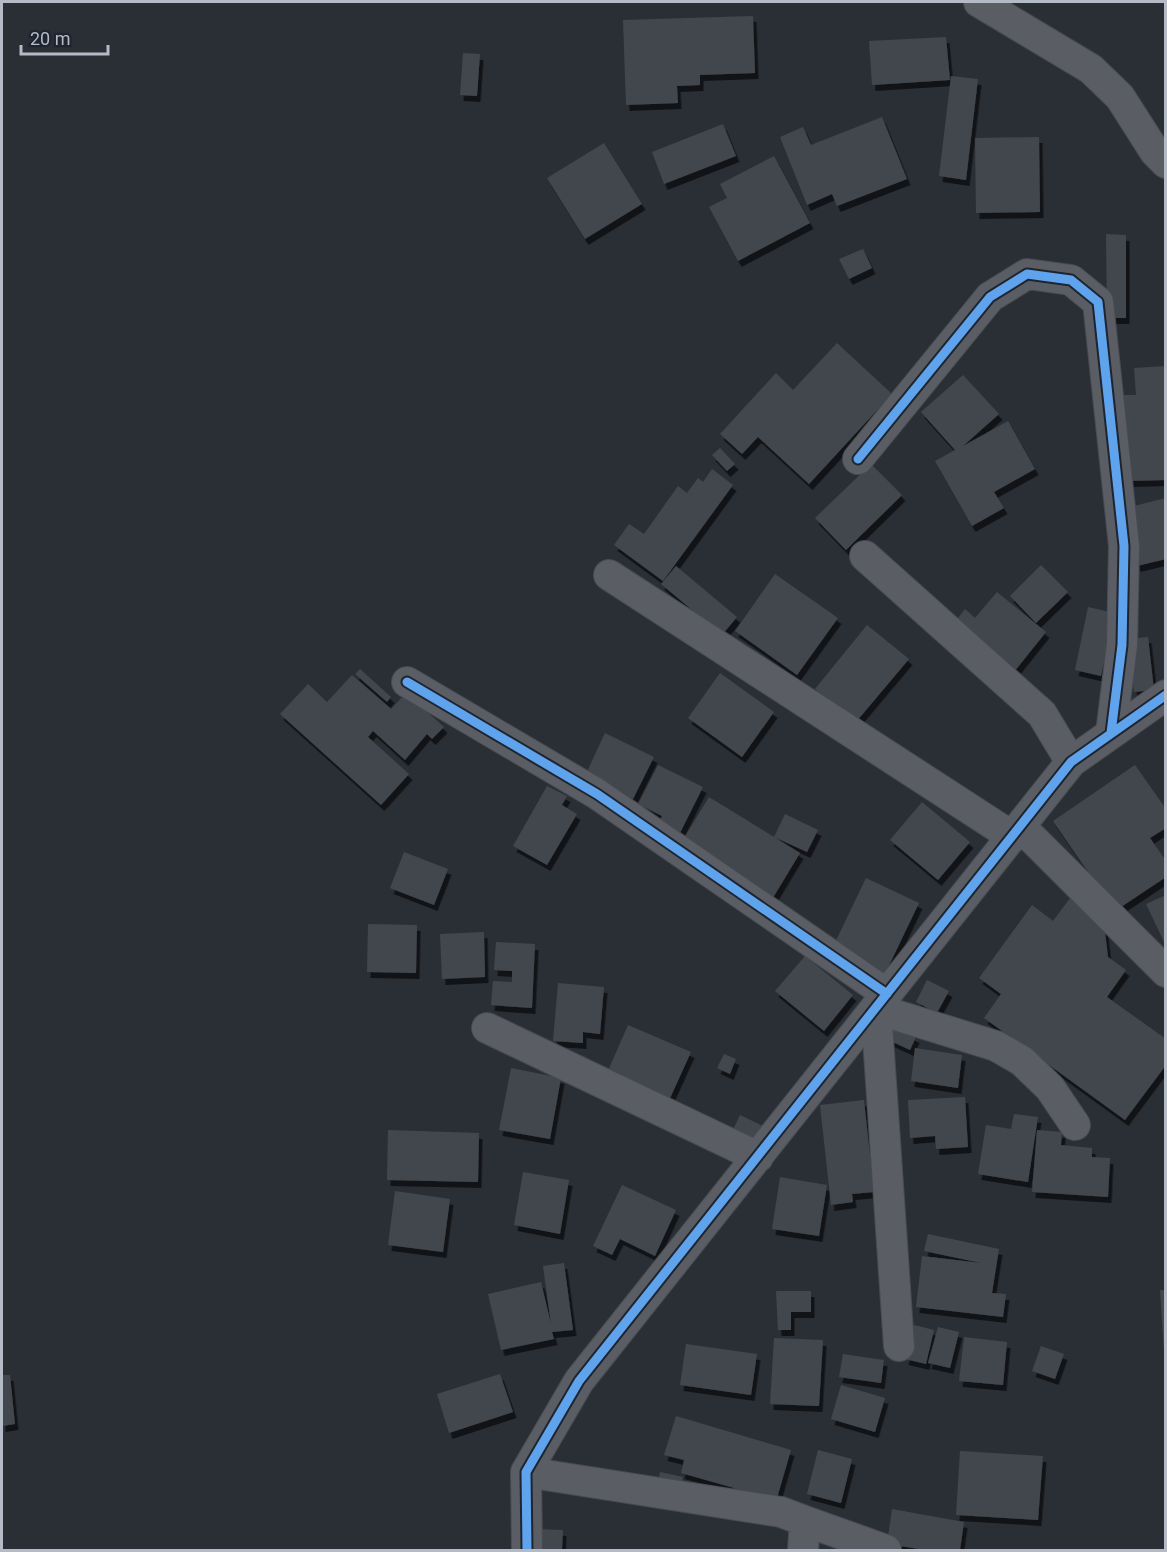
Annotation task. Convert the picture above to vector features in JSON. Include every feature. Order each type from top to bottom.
[{"type":"street","points":[[979,2],[1091,69],[1120,97],[1155,152],[1166,163]]},
{"type":"street","points":[[858,459],[990,297],[1027,274],[1071,280],[1098,302],[1124,546],[1122,645],[1111,734]]},
{"type":"street","points":[[865,556],[1042,714],[1071,762]]},
{"type":"street","points":[[609,575],[1017,832],[1166,972]]},
{"type":"street","points":[[406,682],[597,794],[882,1002],[996,1046],[1022,1062],[1050,1088],[1076,1125]]},
{"type":"street","points":[[527,1551],[526,1472],[579,1381],[1071,762],[1166,695]]},
{"type":"street","points":[[882,1002],[898,1346]]},
{"type":"street","points":[[488,1028],[758,1157]]},
{"type":"street","points":[[526,1472],[781,1512],[886,1551]]},
{"type":"street","points":[[803,1551],[805,1521]]},
{"type":"building","points":[[753,16],[755,73],[700,75],[700,85],[677,86],[678,103],[626,105],[623,20]]},
{"type":"building","points":[[946,37],[950,80],[872,85],[869,41]]},
{"type":"building","points":[[463,53],[480,54],[477,96],[460,95]]},
{"type":"building","points":[[951,76],[978,79],[966,180],[939,176]]},
{"type":"building","points":[[882,117],[907,179],[837,206],[832,194],[807,205],[780,137],[803,127],[811,145]]},
{"type":"building","points":[[723,124],[736,156],[664,184],[652,152]]},
{"type":"building","points":[[1039,137],[1040,212],[976,213],[975,138]]},
{"type":"building","points":[[604,143],[642,204],[585,239],[547,178]]},
{"type":"building","points":[[774,156],[810,223],[738,261],[709,207],[727,198],[720,184]]},
{"type":"building","points":[[1106,234],[1126,235],[1126,318],[1107,318]]},
{"type":"building","points":[[863,249],[872,268],[849,279],[839,259]]},
{"type":"building","points":[[837,343],[892,394],[809,484],[758,437],[742,454],[720,434],[776,373],[793,390]]},
{"type":"building","points":[[1166,366],[1166,480],[1128,481],[1123,395],[1136,395],[1134,368]]},
{"type":"building","points":[[963,375],[999,414],[963,446],[1008,421],[1035,469],[994,492],[1004,508],[972,526],[935,461],[955,450],[921,412]]},
{"type":"building","points":[[720,448],[735,464],[727,471],[712,455]]},
{"type":"building","points":[[871,464],[902,495],[846,550],[815,518]]},
{"type":"building","points":[[712,469],[733,485],[663,581],[614,545],[629,524],[644,534],[678,486],[687,493],[698,478],[703,482]]},
{"type":"building","points":[[1166,498],[1166,559],[1137,566],[1122,509]]},
{"type":"building","points":[[1041,565],[1068,592],[1036,623],[1010,596]]},
{"type":"building","points":[[676,566],[737,617],[722,635],[661,584]]},
{"type":"building","points":[[775,574],[838,618],[797,675],[735,631]]},
{"type":"building","points":[[997,592],[1046,632],[1014,672],[955,622],[965,609],[975,618]]},
{"type":"building","points":[[1088,607],[1114,613],[1101,676],[1075,670]]},
{"type":"building","points":[[867,625],[909,659],[856,722],[815,689]]},
{"type":"building","points":[[1148,637],[1154,690],[1134,692],[1127,639]]},
{"type":"building","points":[[360,669],[391,697],[387,702],[355,674]]},
{"type":"building","points":[[720,673],[774,712],[742,757],[688,718]]},
{"type":"building","points":[[352,675],[391,709],[406,693],[444,727],[432,739],[427,734],[405,760],[373,731],[368,737],[409,774],[381,805],[280,714],[308,684],[327,702]]},
{"type":"building","points":[[605,733],[654,757],[633,799],[585,776]]},
{"type":"building","points":[[658,765],[703,787],[678,837],[657,826],[662,816],[638,804]]},
{"type":"building","points":[[1135,765],[1166,809],[1166,828],[1150,838],[1166,861],[1166,877],[1115,911],[1053,821]]},
{"type":"building","points":[[547,786],[567,796],[562,805],[577,814],[547,865],[513,846]]},
{"type":"building","points":[[709,797],[800,853],[768,906],[681,843]]},
{"type":"building","points":[[922,802],[970,842],[938,880],[890,840]]},
{"type":"building","points":[[785,814],[818,830],[807,852],[774,837]]},
{"type":"building","points":[[404,852],[448,869],[434,905],[390,888]]},
{"type":"building","points":[[866,878],[919,903],[883,978],[830,953]]},
{"type":"building","points":[[1166,895],[1166,946],[1146,904]]},
{"type":"building","points":[[1070,898],[1104,923],[1108,957],[1126,970],[1107,997],[1166,1039],[1166,1065],[1125,1120],[984,1018],[1001,994],[979,978],[1032,905],[1053,921]]},
{"type":"building","points":[[368,924],[417,925],[416,973],[367,972]]},
{"type":"building","points":[[484,932],[485,977],[442,979],[440,934]]},
{"type":"building","points":[[496,942],[535,944],[532,1008],[491,1005],[493,981],[512,982],[512,971],[494,970]]},
{"type":"building","points":[[805,956],[853,995],[824,1031],[775,991]]},
{"type":"building","points":[[927,980],[949,991],[937,1013],[916,1002]]},
{"type":"building","points":[[558,983],[604,987],[600,1034],[583,1032],[583,1043],[553,1041]]},
{"type":"building","points":[[888,1023],[916,1037],[910,1050],[882,1037]]},
{"type":"building","points":[[628,1025],[691,1052],[666,1107],[604,1080]]},
{"type":"building","points":[[915,1048],[962,1055],[958,1088],[911,1081]]},
{"type":"building","points":[[724,1054],[736,1059],[730,1074],[717,1068]]},
{"type":"building","points":[[511,1068],[561,1078],[550,1139],[499,1130]]},
{"type":"building","points":[[965,1097],[968,1147],[936,1149],[935,1136],[910,1138],[908,1100]]},
{"type":"building","points":[[864,1100],[874,1192],[852,1194],[853,1202],[831,1205],[820,1105]]},
{"type":"building","points":[[1014,1114],[1038,1117],[1028,1182],[978,1174],[986,1125],[1011,1129]]},
{"type":"building","points":[[740,1115],[763,1126],[754,1145],[731,1134]]},
{"type":"building","points":[[388,1130],[479,1133],[478,1182],[387,1180]]},
{"type":"building","points":[[1037,1130],[1062,1132],[1061,1145],[1092,1148],[1092,1157],[1110,1158],[1108,1197],[1032,1192]]},
{"type":"building","points":[[523,1172],[569,1180],[560,1234],[514,1225]]},
{"type":"building","points":[[780,1177],[827,1185],[819,1236],[772,1229]]},
{"type":"building","points":[[622,1185],[676,1210],[655,1256],[620,1239],[612,1255],[593,1246]]},
{"type":"building","points":[[395,1191],[450,1199],[443,1252],[388,1245]]},
{"type":"building","points":[[928,1234],[999,1249],[992,1293],[1006,1294],[1003,1317],[916,1307],[922,1256],[981,1263],[924,1251]]},
{"type":"building","points":[[564,1263],[573,1330],[552,1332],[554,1339],[501,1350],[488,1294],[541,1282],[551,1324],[543,1266]]},
{"type":"building","points":[[1160,1290],[1166,1290],[1166,1351],[1164,1351]]},
{"type":"building","points":[[776,1291],[811,1291],[811,1312],[791,1312],[791,1330],[778,1330]]},
{"type":"building","points":[[914,1325],[934,1330],[926,1364],[905,1359]]},
{"type":"building","points":[[938,1327],[959,1332],[950,1368],[928,1363]]},
{"type":"building","points":[[964,1337],[1007,1342],[1003,1385],[959,1381]]},
{"type":"building","points":[[774,1338],[823,1340],[819,1406],[770,1404]]},
{"type":"building","points":[[686,1344],[757,1354],[751,1395],[680,1385]]},
{"type":"building","points":[[1041,1346],[1064,1354],[1055,1379],[1032,1371]]},
{"type":"building","points":[[843,1354],[884,1360],[881,1383],[839,1377]]},
{"type":"building","points":[[500,1374],[513,1412],[449,1433],[437,1394]]},
{"type":"building","points":[[2,1375],[10,1375],[15,1424],[2,1426]]},
{"type":"building","points":[[841,1385],[885,1398],[875,1432],[831,1419]]},
{"type":"building","points":[[676,1416],[791,1450],[775,1505],[732,1493],[734,1488],[681,1473],[684,1460],[664,1455]]},
{"type":"building","points":[[818,1450],[852,1459],[841,1503],[807,1494]]},
{"type":"building","points":[[960,1451],[1043,1456],[1038,1520],[956,1515]]},
{"type":"building","points":[[660,1472],[683,1477],[679,1495],[657,1490]]},
{"type":"building","points":[[892,1509],[964,1522],[960,1550],[925,1550],[887,1544]]},
{"type":"building","points":[[535,1529],[563,1530],[562,1550],[534,1550]]},
{"type":"cycle path","points":[[858,459],[990,297],[1027,274],[1071,280],[1098,302],[1124,546],[1122,645],[1111,733]]},
{"type":"cycle path","points":[[407,682],[597,794],[887,994]]},
{"type":"cycle path","points":[[527,1550],[526,1472],[579,1381],[1071,762],[1166,695]]}]
